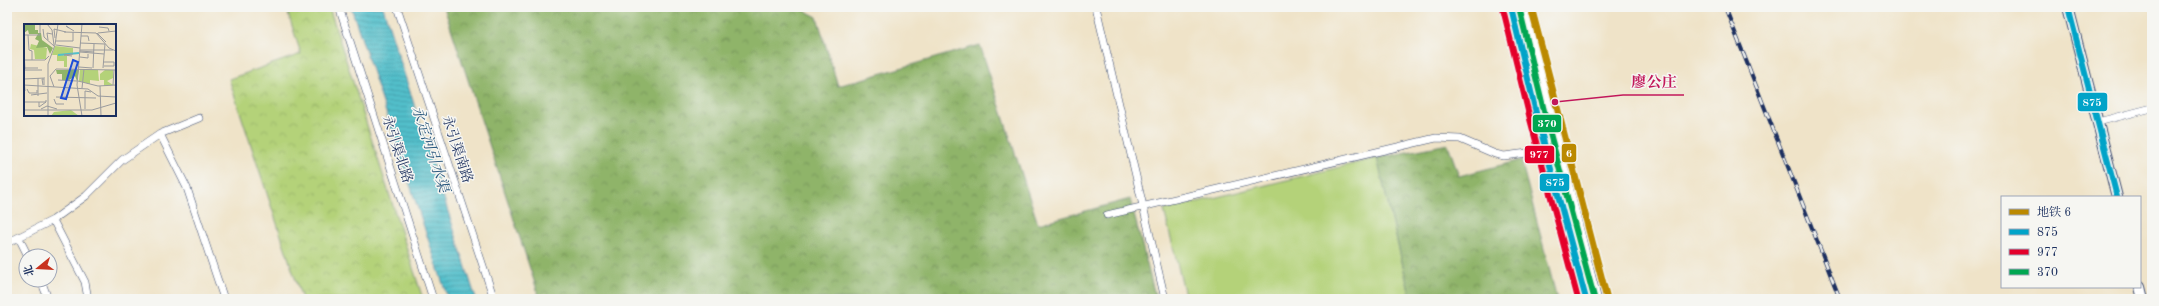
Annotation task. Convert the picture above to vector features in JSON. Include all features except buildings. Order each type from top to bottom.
[{"type":"main road","points":[[1511,7],[1533,105],[1547,147],[1586,299]]},
{"type":"main road","points":[[1522,7],[1596,299]]},
{"type":"main road","points":[[2068,7],[2117,196]]},
{"type":"main road","points":[[2140,288],[2143,299]]},
{"type":"street","name":"永引渠北路","points":[[339,7],[433,299]]},
{"type":"street","name":"永引渠南路","points":[[397,7],[494,299]]},
{"type":"street","points":[[1096,7],[1166,299]]},
{"type":"street","points":[[2098,122],[2152,108]]},
{"type":"street","points":[[7,243],[53,220],[86,196],[122,160],[160,134],[199,118]]},
{"type":"street","points":[[160,134],[187,188],[224,299]]},
{"type":"street","points":[[1107,215],[1436,138],[1460,139],[1504,156],[1535,152],[1547,147]]},
{"type":"street","points":[[53,220],[85,282],[88,299]]},
{"type":"street","points":[[19,238],[24,248]]},
{"type":"street","points":[[44,288],[48,299]]},
{"type":"green space","points":[[286,7],[329,7],[423,299],[302,299],[229,79],[301,54]]},
{"type":"green space","points":[[444,7],[798,7],[817,17],[838,86],[980,45],[1038,224],[1130,199],[1156,299],[540,299]]},
{"type":"green space","points":[[1448,144],[1459,176],[1521,160],[1557,299],[1411,299],[1377,158]]},
{"type":"green space","points":[[1377,158],[1411,299],[1186,299],[1164,210]]},
{"type":"water","points":[[351,7],[383,7],[476,299],[448,299]]},
{"type":"railway","points":[[1725,7],[1840,299]]},
{"type":"metro line","name":"6","points":[[1531,7],[1607,299]]},
{"type":"transit line","name":"875","points":[[1511,7],[1537,117],[1586,299]]},
{"type":"transit line","name":"370","points":[[1519,7],[1545,115],[1594,297]]},
{"type":"transit line","name":"875","points":[[2068,7],[2117,196]]},
{"type":"transit line","name":"977","points":[[1503,9],[1530,119],[1578,299]]},
{"type":"place","name":"廖公庄","points":[[1555,102]]},
{"type":"water label","name":"永定河引水渠","points":[[431,149]]}]
